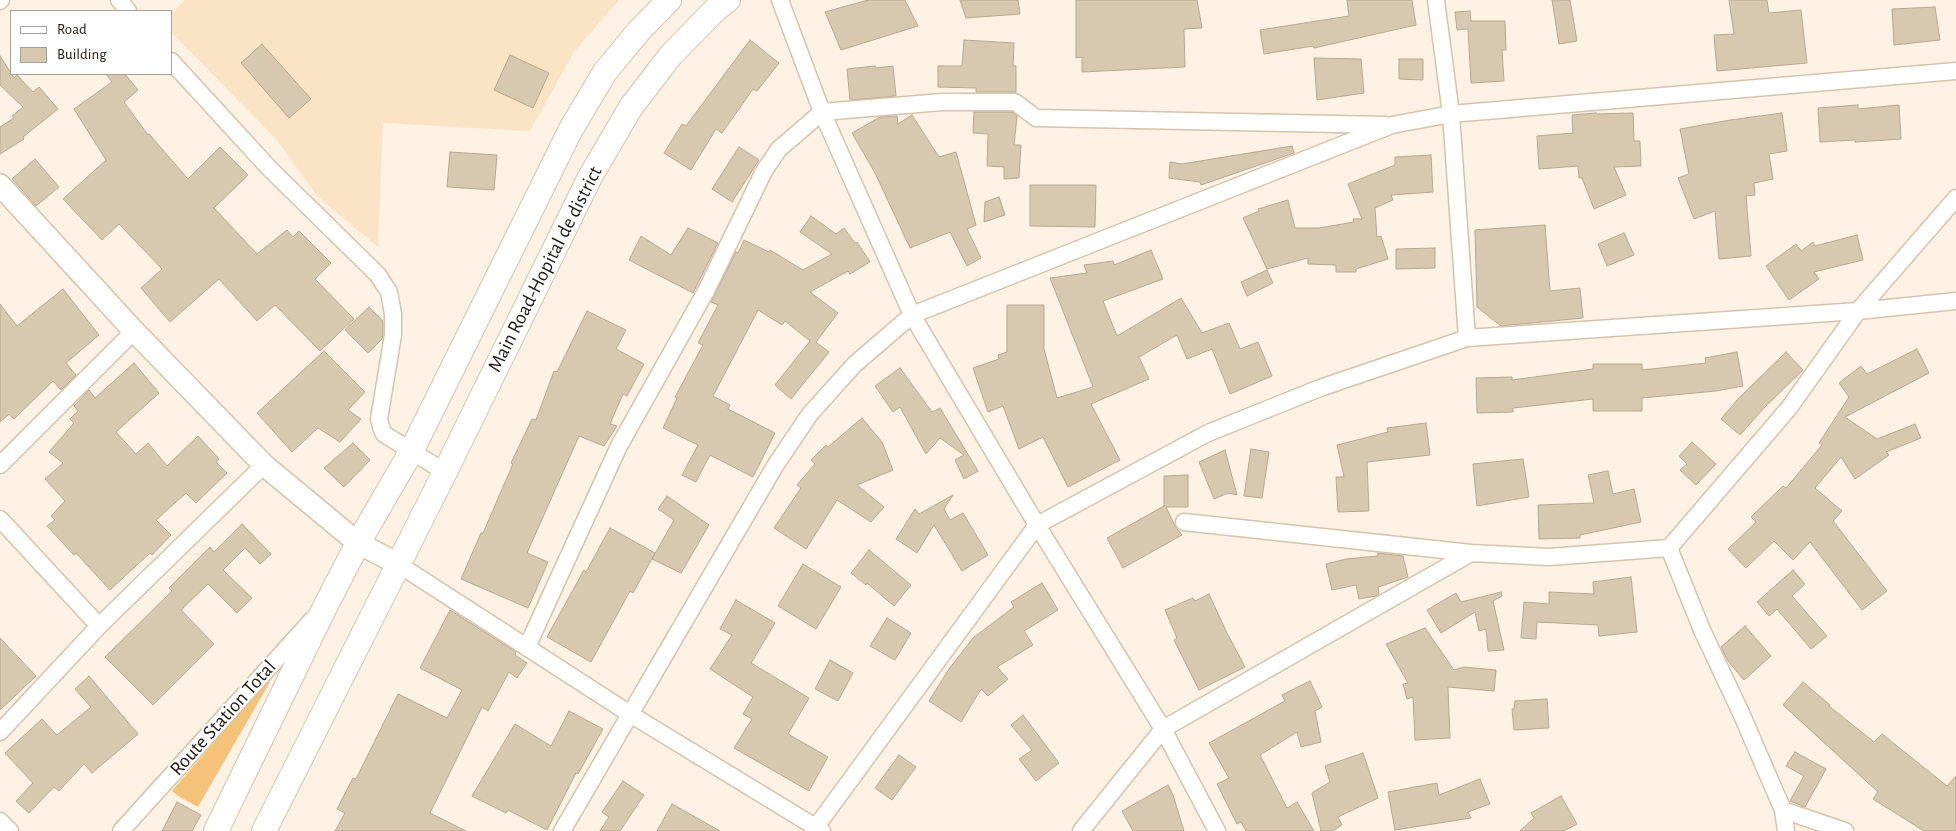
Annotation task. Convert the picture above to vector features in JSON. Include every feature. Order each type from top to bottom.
[{"type":"main road","name":"Main Road-Hopital de district","points":[[216,831],[326,605],[358,544],[411,452],[571,129],[605,72],[638,32],[669,0]]},
{"type":"main road","name":"Main Road-Hopital de district","points":[[264,831],[590,177],[631,107],[671,55],[716,9],[728,0]]},
{"type":"street","points":[[119,0],[127,10]]},
{"type":"street","points":[[780,0],[822,112],[912,315],[1163,729],[1217,831]]},
{"type":"street","points":[[1436,0],[1451,114],[1466,338]]},
{"type":"street","points":[[172,63],[269,168],[378,275],[389,292],[394,314],[393,335],[379,419],[384,434],[444,472]]},
{"type":"street","points":[[562,831],[775,466],[810,414],[855,364],[912,315],[1392,125],[1451,114],[1956,71]]},
{"type":"street","points":[[527,647],[619,446],[706,291],[764,171],[779,149],[822,112],[942,102],[1015,102],[1028,114],[1036,118],[1392,125]]},
{"type":"street","points":[[0,185],[134,331],[264,465],[358,544],[398,564],[630,714],[817,830],[1037,524],[1208,433],[1320,388],[1466,338],[1858,311],[1956,302]]},
{"type":"street","points":[[1184,522],[1471,553],[1549,557],[1668,548],[1789,408],[1858,311],[1956,198]]},
{"type":"street","points":[[0,465],[134,331]]},
{"type":"street","points":[[0,732],[98,626],[264,465]]},
{"type":"street","points":[[0,519],[98,626]]},
{"type":"street","points":[[1668,548],[1702,630],[1742,713],[1782,810],[1786,831]]},
{"type":"street","points":[[1081,831],[1163,729],[1471,553]]},
{"type":"street","name":"Route Station Total","points":[[121,831],[326,605]]},
{"type":"street","points":[[1782,810],[1845,831]]},
{"type":"street","points":[[0,821],[10,831]]},
{"type":"shaded area","points":[[185,0],[619,0],[574,52],[530,131],[383,123],[378,247],[318,197],[276,139],[172,33],[172,13]]},
{"type":"shaded area","points":[[267,681],[270,682],[198,807],[178,796],[172,791]]},
{"type":"building","points":[[868,0],[905,0],[918,26],[841,50],[825,12]]},
{"type":"building","points":[[960,0],[1018,0],[1020,14],[966,18]]},
{"type":"building","points":[[1076,0],[1197,0],[1202,28],[1184,29],[1185,67],[1082,72],[1082,57],[1076,58]]},
{"type":"building","points":[[1347,0],[1412,0],[1416,25],[1314,48],[1313,46],[1264,54],[1260,30],[1349,16]]},
{"type":"building","points":[[1552,0],[1570,0],[1577,41],[1559,44]]},
{"type":"building","points":[[1729,0],[1767,0],[1769,13],[1801,10],[1807,63],[1717,71],[1714,35],[1734,34]]},
{"type":"building","points":[[1935,7],[1940,40],[1894,45],[1892,9]]},
{"type":"building","points":[[1470,11],[1471,21],[1505,21],[1506,50],[1502,50],[1504,81],[1471,83],[1468,29],[1457,30],[1455,12]]},
{"type":"building","points":[[750,40],[779,63],[757,91],[753,89],[722,133],[716,129],[691,170],[664,153],[682,124],[686,126]]},
{"type":"building","points":[[964,40],[1014,43],[1013,66],[1016,66],[1016,92],[976,92],[976,88],[938,87],[938,66],[962,66]]},
{"type":"building","points":[[262,44],[311,99],[289,118],[241,63]]},
{"type":"building","points":[[510,55],[549,73],[533,108],[494,90]]},
{"type":"building","points":[[0,56],[10,72],[10,75],[14,78],[17,75],[33,92],[39,87],[58,109],[23,137],[24,139],[0,154],[0,127],[14,118],[12,116],[23,107],[0,85]]},
{"type":"building","points":[[1314,58],[1361,59],[1364,93],[1317,100]]},
{"type":"building","points":[[1399,59],[1423,59],[1423,80],[1399,79]]},
{"type":"building","points":[[875,66],[876,68],[893,66],[896,96],[850,100],[847,69]]},
{"type":"building","points":[[107,75],[126,75],[138,90],[124,102],[148,135],[188,179],[220,147],[248,175],[214,208],[257,254],[287,230],[293,237],[299,231],[331,263],[315,279],[354,319],[320,351],[275,305],[257,321],[219,279],[170,322],[141,288],[162,269],[119,224],[102,240],[63,199],[106,160],[74,109],[112,82]]},
{"type":"building","points":[[1858,105],[1858,109],[1899,105],[1901,139],[1820,142],[1818,108]]},
{"type":"building","points":[[974,112],[1012,112],[1017,116],[1014,145],[1021,145],[1019,178],[1004,179],[1004,167],[987,166],[988,134],[973,133]]},
{"type":"building","points":[[1633,113],[1634,141],[1640,141],[1641,166],[1614,167],[1626,195],[1594,209],[1582,178],[1579,178],[1578,166],[1539,169],[1537,136],[1573,133],[1572,115]]},
{"type":"building","points":[[1782,113],[1787,151],[1769,154],[1773,179],[1754,183],[1755,195],[1746,196],[1751,256],[1719,259],[1715,211],[1694,219],[1678,178],[1689,174],[1680,129]]},
{"type":"building","points":[[912,115],[939,157],[956,152],[976,225],[967,229],[981,258],[967,266],[950,232],[910,248],[875,173],[852,133],[880,117],[897,116],[898,124]]},
{"type":"building","points":[[1292,146],[1294,153],[1201,185],[1200,182],[1169,178],[1170,162],[1182,164]]},
{"type":"building","points":[[739,147],[759,160],[732,202],[712,189]]},
{"type":"building","points":[[450,152],[497,155],[494,190],[447,187]]},
{"type":"building","points":[[1431,155],[1433,192],[1391,195],[1393,200],[1375,208],[1377,237],[1381,236],[1388,259],[1356,269],[1356,272],[1336,272],[1336,265],[1308,264],[1308,258],[1267,269],[1243,218],[1259,211],[1258,209],[1288,200],[1295,228],[1319,228],[1354,222],[1353,219],[1362,219],[1348,184],[1395,165],[1395,157]]},
{"type":"building","points":[[35,159],[59,187],[36,206],[12,179]]},
{"type":"building","points":[[1030,185],[1096,185],[1095,227],[1030,226]]},
{"type":"building","points":[[999,197],[1005,215],[984,222],[985,202]]},
{"type":"building","points":[[811,216],[836,234],[844,228],[855,243],[857,242],[870,262],[850,274],[848,271],[810,292],[838,313],[816,342],[829,352],[791,399],[775,385],[810,341],[785,321],[782,325],[758,310],[713,396],[730,405],[728,409],[775,433],[753,477],[710,455],[696,482],[682,475],[698,445],[663,428],[677,398],[675,397],[703,345],[698,343],[718,305],[711,302],[744,240],[769,252],[770,250],[803,270],[832,254],[800,232]]},
{"type":"building","points":[[1545,225],[1550,291],[1580,288],[1583,318],[1501,326],[1477,307],[1475,230]]},
{"type":"building","points":[[688,228],[718,243],[693,293],[629,260],[641,236],[671,255]]},
{"type":"building","points":[[1624,233],[1634,255],[1607,266],[1598,244]]},
{"type":"building","points":[[1857,235],[1863,260],[1814,272],[1819,279],[1789,300],[1766,266],[1796,244],[1801,251],[1813,242],[1815,246]]},
{"type":"building","points":[[1435,248],[1435,268],[1396,269],[1396,249]]},
{"type":"building","points":[[1151,250],[1163,279],[1103,301],[1117,336],[1181,298],[1202,333],[1229,323],[1240,349],[1258,342],[1272,376],[1230,394],[1212,349],[1187,359],[1177,335],[1139,357],[1149,379],[1091,404],[1120,460],[1068,487],[1043,437],[1019,449],[1003,406],[988,412],[973,368],[999,359],[998,355],[1007,352],[1007,305],[1044,305],[1044,349],[1057,398],[1093,387],[1050,278],[1087,273],[1084,265],[1113,261],[1114,265]]},
{"type":"building","points":[[1267,270],[1273,283],[1247,296],[1241,282]]},
{"type":"building","points":[[63,289],[99,335],[66,363],[76,375],[61,390],[53,381],[14,419],[9,414],[0,422],[0,304],[17,326]]},
{"type":"building","points":[[369,307],[383,321],[383,334],[382,339],[368,353],[345,330]]},
{"type":"building","points":[[587,311],[626,330],[616,349],[644,364],[627,396],[623,394],[610,424],[617,426],[604,446],[579,436],[527,553],[548,562],[528,608],[461,579],[513,464],[511,463],[532,419],[536,420],[554,371],[557,372]]},
{"type":"building","points":[[1917,349],[1929,373],[1845,417],[1877,439],[1915,424],[1921,438],[1886,452],[1889,455],[1855,479],[1841,457],[1815,488],[1842,511],[1833,521],[1887,591],[1862,610],[1810,542],[1793,560],[1774,541],[1746,568],[1728,549],[1756,522],[1751,517],[1783,486],[1786,488],[1822,445],[1819,443],[1849,397],[1839,383],[1861,366],[1867,374]]},
{"type":"building","points":[[324,351],[365,392],[348,410],[361,419],[340,442],[318,428],[292,452],[257,413]]},
{"type":"building","points":[[1737,352],[1743,386],[1716,391],[1642,398],[1642,411],[1593,411],[1593,399],[1513,408],[1513,412],[1477,413],[1476,378],[1512,377],[1512,380],[1593,369],[1593,364],[1642,364],[1642,370],[1706,363],[1705,358]]},
{"type":"building","points":[[1786,352],[1803,370],[1764,408],[1740,435],[1721,419],[1738,399]]},
{"type":"building","points":[[134,363],[159,393],[116,432],[136,454],[148,443],[167,466],[198,436],[219,459],[216,462],[227,473],[196,503],[186,493],[156,520],[171,535],[152,555],[150,553],[110,590],[76,553],[74,555],[47,526],[55,520],[51,516],[65,501],[45,479],[63,463],[49,452],[74,423],[70,419],[78,411],[74,406],[89,390],[95,398]]},
{"type":"building","points":[[900,368],[932,412],[940,408],[978,471],[964,479],[955,460],[964,455],[940,438],[926,454],[900,407],[893,412],[875,386]]},
{"type":"building","points":[[862,418],[882,442],[893,470],[857,485],[884,507],[871,522],[837,500],[806,549],[774,528],[801,488],[797,485],[815,464],[811,460],[826,445],[828,447]]},
{"type":"building","points":[[1426,423],[1430,455],[1367,462],[1369,511],[1338,512],[1336,477],[1344,477],[1337,445],[1388,432],[1387,428]]},
{"type":"building","points":[[1692,442],[1716,464],[1696,485],[1680,470],[1687,464],[1679,456]]},
{"type":"building","points":[[353,443],[370,460],[344,487],[324,468]]},
{"type":"building","points":[[1251,449],[1269,452],[1262,498],[1244,496]]},
{"type":"building","points":[[1225,450],[1237,495],[1228,493],[1214,499],[1199,462]]},
{"type":"building","points":[[1523,459],[1529,497],[1477,506],[1473,464]]},
{"type":"building","points":[[1608,471],[1613,494],[1634,489],[1641,522],[1580,535],[1580,538],[1539,539],[1538,505],[1594,503],[1588,475]]},
{"type":"building","points":[[1188,475],[1188,507],[1166,507],[1175,526],[1182,535],[1123,568],[1107,538],[1164,506],[1164,476]]},
{"type":"building","points":[[953,495],[944,509],[950,520],[963,513],[988,555],[962,571],[934,525],[917,553],[896,539],[915,509],[919,514]]},
{"type":"building","points":[[667,496],[709,525],[681,573],[652,559],[674,520],[658,509]]},
{"type":"building","points":[[242,524],[271,554],[260,564],[245,548],[223,570],[252,598],[237,613],[208,584],[181,610],[214,644],[153,705],[105,657],[172,591],[169,588],[210,547],[214,552]]},
{"type":"building","points":[[610,528],[655,553],[633,593],[630,591],[591,662],[547,637]]},
{"type":"building","points":[[869,550],[911,585],[894,606],[867,583],[866,585],[851,573]]},
{"type":"building","points":[[1378,553],[1403,556],[1408,577],[1378,587],[1379,594],[1376,596],[1359,599],[1356,585],[1332,590],[1326,564],[1346,559],[1378,556]]},
{"type":"building","points":[[803,564],[841,587],[816,629],[778,606]]},
{"type":"building","points":[[1793,570],[1805,584],[1792,596],[1827,636],[1811,649],[1777,609],[1769,616],[1757,602]]},
{"type":"building","points":[[1631,577],[1637,632],[1599,636],[1598,625],[1537,622],[1536,639],[1521,638],[1524,602],[1549,604],[1549,592],[1594,594],[1593,582]]},
{"type":"building","points":[[1042,583],[1058,610],[1024,631],[1033,645],[997,667],[1008,679],[988,696],[981,689],[961,722],[929,701],[949,669],[973,638],[1014,607],[1011,602]]},
{"type":"building","points":[[1501,592],[1502,596],[1493,601],[1504,650],[1488,651],[1486,629],[1479,631],[1475,612],[1441,633],[1427,610],[1456,593],[1461,602]]},
{"type":"building","points":[[1209,594],[1245,667],[1199,690],[1174,640],[1177,638],[1165,610],[1193,598],[1195,601]]},
{"type":"building","points":[[736,600],[775,623],[751,663],[809,698],[788,734],[828,757],[809,791],[734,748],[752,719],[743,714],[753,697],[710,669],[732,635],[720,629]]},
{"type":"building","points":[[450,610],[516,652],[515,655],[527,663],[517,678],[509,672],[488,711],[482,707],[430,813],[466,831],[335,831],[345,813],[337,809],[353,778],[356,779],[398,694],[447,718],[462,690],[420,668]]},
{"type":"building","points":[[887,618],[911,633],[895,660],[870,646]]},
{"type":"building","points":[[1745,626],[1771,656],[1744,680],[1728,661],[1721,647]]},
{"type":"building","points":[[1425,628],[1454,670],[1464,667],[1496,670],[1494,691],[1448,687],[1450,738],[1415,740],[1413,697],[1407,699],[1403,684],[1408,683],[1386,644]]},
{"type":"building","points":[[0,638],[36,676],[0,710]]},
{"type":"building","points":[[830,660],[853,673],[838,701],[815,689]]},
{"type":"building","points":[[89,676],[138,734],[92,773],[84,764],[59,791],[54,787],[29,813],[16,801],[33,783],[5,753],[42,719],[57,735],[91,707],[75,689]]},
{"type":"building","points":[[1310,681],[1322,707],[1315,711],[1321,742],[1301,747],[1297,732],[1260,755],[1287,808],[1297,802],[1314,831],[1246,831],[1241,822],[1237,824],[1217,784],[1229,778],[1209,743],[1285,701],[1282,695]]},
{"type":"building","points":[[1803,682],[1829,706],[1874,742],[1882,734],[1947,786],[1956,776],[1956,831],[1924,831],[1873,799],[1878,792],[1783,705]]},
{"type":"building","points":[[1547,699],[1549,728],[1514,730],[1512,709],[1514,709],[1515,701]]},
{"type":"building","points":[[569,711],[603,729],[578,774],[576,773],[547,830],[508,810],[506,813],[472,796],[515,724],[551,746]]},
{"type":"building","points":[[1023,715],[1059,763],[1036,781],[1019,759],[1032,750],[1011,725]]},
{"type":"building","points":[[1795,752],[1826,769],[1805,807],[1790,801],[1804,776],[1786,766]]},
{"type":"building","points":[[1363,753],[1378,798],[1338,817],[1342,825],[1333,831],[1321,831],[1312,793],[1330,782],[1325,766]]},
{"type":"building","points":[[899,755],[916,767],[892,800],[875,788]]},
{"type":"building","points":[[1480,779],[1490,804],[1468,812],[1471,818],[1395,830],[1388,792],[1437,783],[1439,795]]},
{"type":"building","points":[[623,781],[644,795],[620,831],[600,831],[609,817],[602,812]]},
{"type":"building","points":[[1168,785],[1184,831],[1133,831],[1122,811]]},
{"type":"building","points":[[1561,796],[1577,824],[1564,831],[1520,831],[1534,818],[1531,813]]},
{"type":"building","points":[[177,802],[201,815],[192,831],[162,831]]},
{"type":"building","points":[[672,804],[720,831],[657,831]]}]
